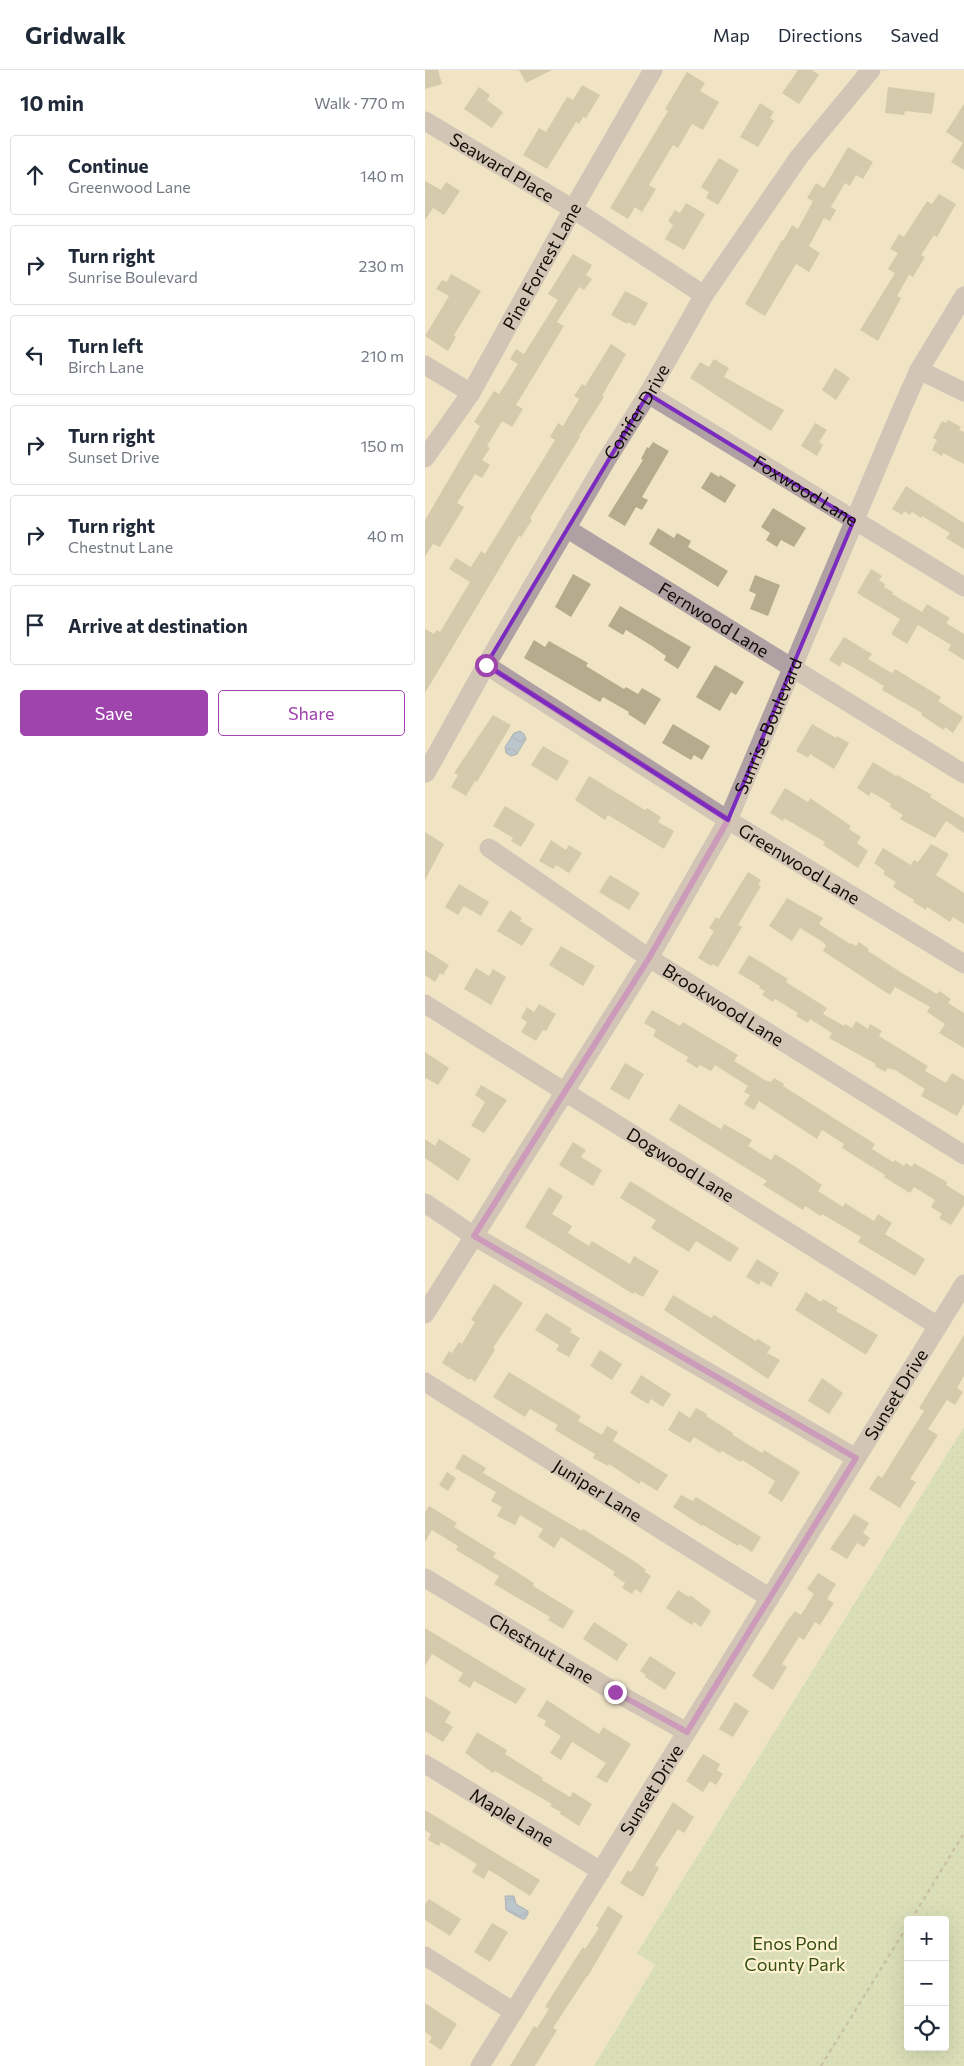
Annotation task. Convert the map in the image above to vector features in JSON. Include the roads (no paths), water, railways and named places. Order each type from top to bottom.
[{"type":"street","name":"Pine Forrest Lane","points":[[425,458],[471,393],[653,70]]},
{"type":"street","name":"Conifer Drive","points":[[426,772],[486,665],[566,528],[648,394],[704,295],[799,157],[871,70]]},
{"type":"street","name":"Seaward Place","points":[[425,121],[573,209],[704,295]]},
{"type":"street","name":"Sunrise Boulevard","points":[[425,1314],[649,958],[728,820],[919,370],[964,296]]},
{"type":"street","points":[[425,365],[471,393]]},
{"type":"street","points":[[919,370],[964,392]]},
{"type":"street","name":"Foxwood Lane","points":[[648,394],[964,587]]},
{"type":"street","name":"Fernwood Lane","points":[[566,528],[964,774]]},
{"type":"street","name":"Greenwood Lane","points":[[486,665],[728,820],[964,964]]},
{"type":"street","name":"Brookwood Lane","points":[[489,848],[649,958],[964,1155]]},
{"type":"street","name":"Dogwood Lane","points":[[425,1004],[938,1326]]},
{"type":"street","points":[[425,1203],[474,1236],[856,1458]]},
{"type":"street","name":"Sunset Drive","points":[[480,2066],[964,1284]]},
{"type":"street","name":"Juniper Lane","points":[[425,1382],[770,1598]]},
{"type":"street","name":"Chestnut Lane","points":[[425,1578],[615,1692],[687,1732]]},
{"type":"street","name":"Maple Lane","points":[[425,1764],[601,1871]]},
{"type":"street","points":[[425,1956],[514,2012]]},
{"type":"water","points":[[520,731],[526,739],[517,754],[511,756],[506,753],[505,747],[514,733]]},
{"type":"water","points":[[505,1896],[514,1896],[516,1904],[528,1911],[525,1919],[506,1910]]},
{"type":"park label","name":"Enos Pond County Park","points":[[795,1954]]}]
